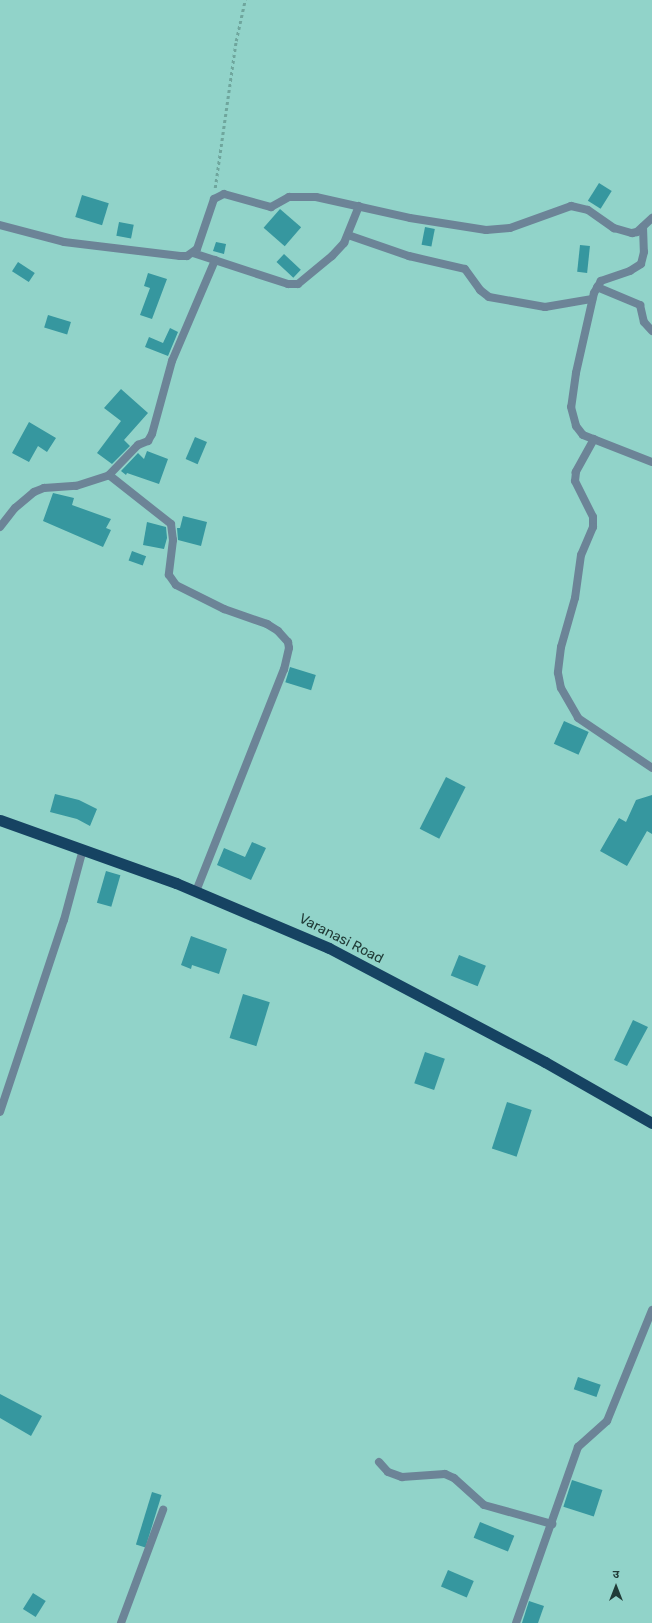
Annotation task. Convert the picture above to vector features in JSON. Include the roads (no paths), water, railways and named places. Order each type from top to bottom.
[{"type":"highway","name":"Varanasi Road","points":[[0,820],[196,891],[329,948],[545,1062],[652,1123]]},
{"type":"street","points":[[193,253],[201,241],[214,199],[224,194],[271,207],[288,197],[305,196],[416,219],[486,230],[510,228],[571,206],[581,207],[614,228],[625,232],[637,232],[649,223]]},
{"type":"street","points":[[0,225],[76,244],[180,256],[193,253],[288,284],[298,284],[332,256],[348,234],[359,206]]},
{"type":"street","points":[[649,223],[641,264],[630,271],[601,281],[597,287],[592,299],[576,374],[572,407],[579,432],[652,462]]},
{"type":"street","points":[[348,234],[409,256],[464,269],[480,290],[489,297],[545,307],[592,299]]},
{"type":"street","points":[[0,527],[15,508],[34,492],[44,488],[76,486],[109,475],[138,445],[148,441],[152,434],[172,361],[215,260]]},
{"type":"street","points":[[597,287],[640,305],[644,322],[652,331]]},
{"type":"street","points":[[594,439],[576,472],[575,481],[593,517],[593,527],[581,555],[575,598],[562,648],[558,673],[561,688],[578,718],[652,768]]},
{"type":"street","points":[[109,475],[156,515],[171,524],[173,540],[169,575],[176,585],[224,609],[267,624],[278,631],[288,642],[289,648],[284,668],[196,891]]},
{"type":"street","points":[[0,1112],[64,920],[83,849]]},
{"type":"street","points":[[516,1623],[578,1447],[608,1421],[652,1310]]},
{"type":"street","points":[[379,1462],[388,1472],[402,1477],[445,1474],[454,1478],[484,1505],[552,1524]]},
{"type":"street","points":[[121,1623],[163,1510]]}]
